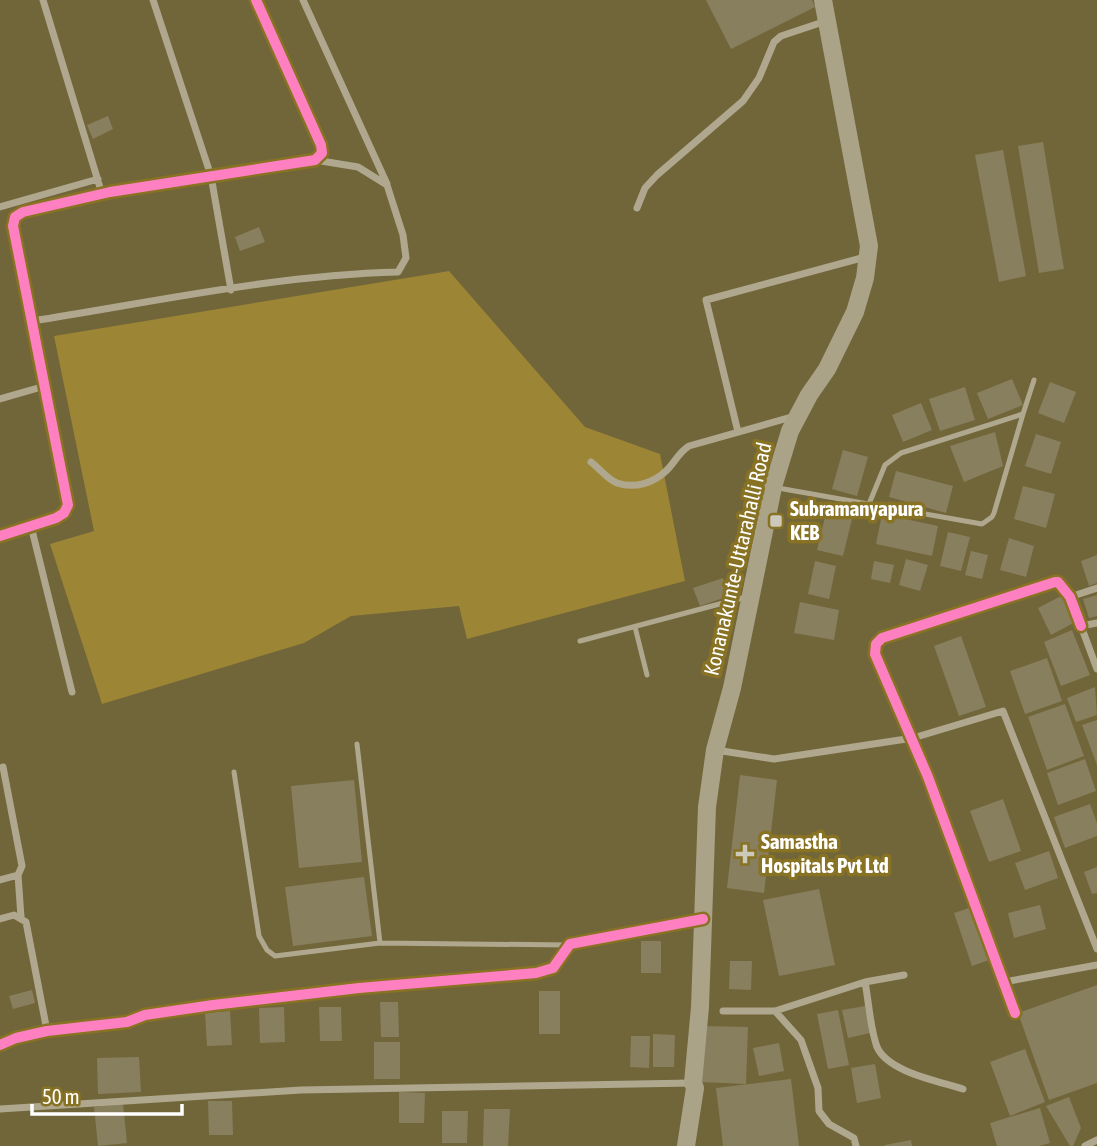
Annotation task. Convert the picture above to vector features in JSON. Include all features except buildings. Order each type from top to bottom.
[{"type":"main road","name":"Konanakunte-Uttarahalli Road","points":[[685,1146],[695,1088],[693,1083],[700,1007],[707,807],[715,750],[732,688],[773,487],[790,431],[827,369],[855,312],[868,256],[869,246],[823,0]]},
{"type":"street","points":[[43,0],[102,194]]},
{"type":"street","points":[[153,0],[211,176],[231,290]]},
{"type":"street","points":[[256,0],[321,145],[322,153],[315,160]]},
{"type":"street","points":[[32,321],[352,273],[398,272],[406,258],[403,235],[387,185],[303,0]]},
{"type":"street","points":[[637,208],[645,188],[657,174],[743,101],[759,78],[774,42],[781,36],[826,21]]},
{"type":"street","points":[[0,536],[56,518],[64,513],[68,505],[13,226],[15,218],[23,212],[102,194],[315,160],[358,167],[387,185]]},
{"type":"street","points":[[0,207],[98,179]]},
{"type":"street","points":[[738,432],[706,300],[868,256]]},
{"type":"street","points":[[0,400],[45,386]]},
{"type":"street","points":[[592,462],[615,482],[637,486],[656,479],[681,450],[689,446],[799,415]]},
{"type":"street","points":[[31,526],[72,692]]},
{"type":"street","points":[[1014,1013],[912,738],[875,654],[876,644],[882,638],[1058,582],[1070,597],[1097,669]]},
{"type":"street","points":[[1070,597],[1097,588]]},
{"type":"street","points":[[1081,626],[1097,623]]},
{"type":"street","points":[[715,750],[774,759],[912,738],[1003,711],[1097,948]]},
{"type":"street","points":[[3,767],[22,866],[18,875],[21,917]]},
{"type":"street","points":[[0,880],[18,875]]},
{"type":"street","points":[[0,919],[14,915],[26,922],[47,1031]]},
{"type":"street","points":[[0,1045],[16,1038],[47,1031],[127,1022],[145,1015],[333,991],[536,973],[552,968],[567,945],[703,919]]},
{"type":"street","points":[[1004,982],[1097,965]]},
{"type":"street","points":[[723,1011],[775,1011],[865,982],[904,975]]},
{"type":"street","points":[[865,982],[877,1046],[885,1058],[900,1068],[963,1089]]},
{"type":"street","points":[[775,1011],[801,1040],[818,1088],[820,1111],[830,1124],[854,1138],[856,1146]]},
{"type":"street","points":[[0,1109],[301,1090],[693,1083]]},
{"type":"street","points":[[1085,1146],[1097,1140]]},
{"type":"lane","points":[[773,487],[982,524],[994,513],[1034,380]]},
{"type":"lane","points":[[869,505],[885,465],[901,453],[1023,414]]},
{"type":"lane","points":[[580,641],[752,596]]},
{"type":"lane","points":[[635,627],[647,675]]},
{"type":"lane","points":[[357,744],[380,943]]},
{"type":"lane","points":[[234,772],[259,936],[267,950],[275,956],[380,943],[567,945]]},
{"type":"shaded area","points":[[449,271],[585,427],[660,454],[685,581],[467,639],[459,606],[351,616],[304,643],[102,704],[50,544],[94,531],[54,336]]},
{"type":"cycle path","points":[[0,536],[56,518],[64,513],[68,505],[13,226],[15,217],[23,212],[110,192],[315,160],[322,153],[321,145],[256,0]]},
{"type":"cycle path","points":[[1015,1013],[928,777],[875,654],[876,644],[882,638],[1055,582],[1058,582],[1070,597],[1081,626]]},
{"type":"cycle path","points":[[0,1045],[16,1038],[47,1031],[127,1022],[145,1015],[213,1005],[359,988],[536,973],[553,968],[570,944],[703,919]]},
{"type":"place","name":"Subramanyapura KEB","points":[[776,521]]},
{"type":"place","name":"Samastha Hospitals Pvt Ltd","points":[[745,854]]}]
